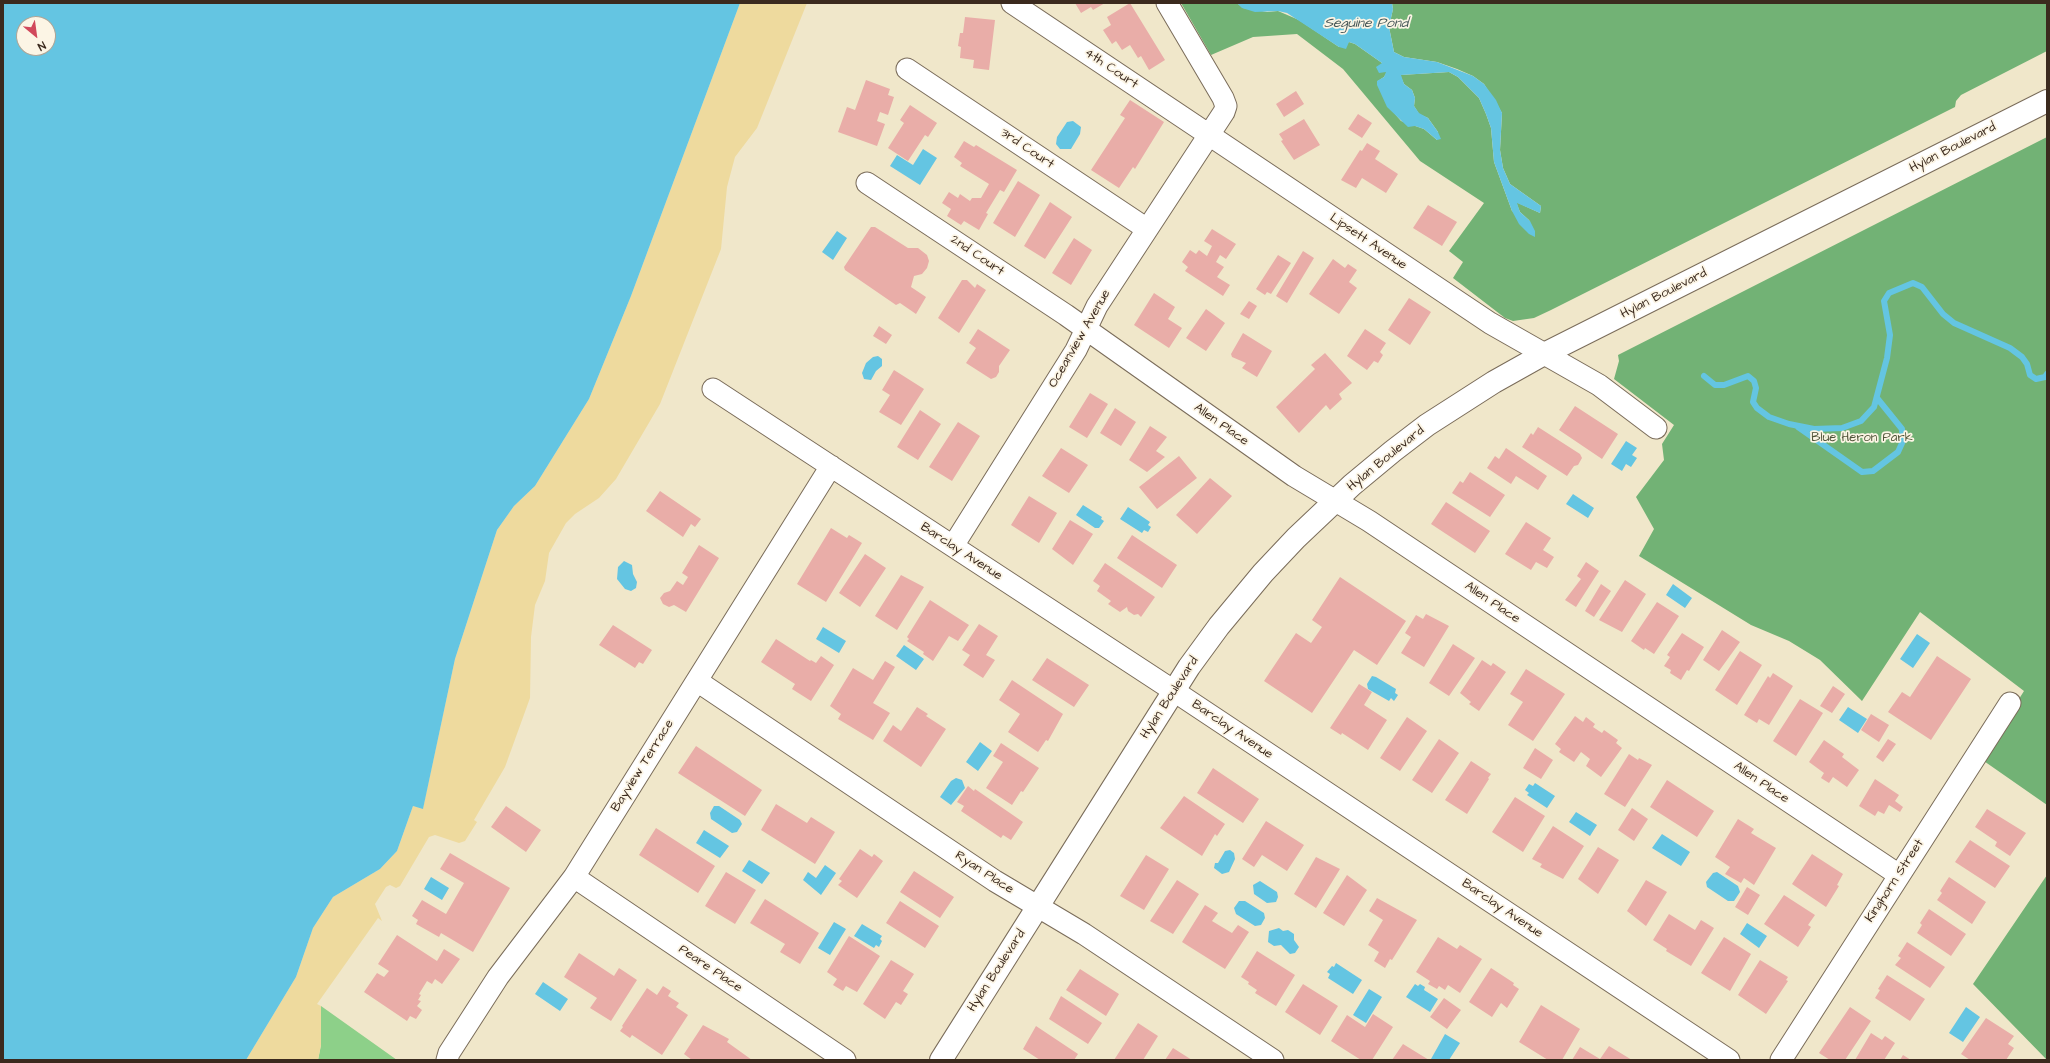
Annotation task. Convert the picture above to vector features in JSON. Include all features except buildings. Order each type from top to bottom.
[{"type":"main road","name":"Hylan Boulevard","points":[[941,1060],[1174,691],[1203,648],[1252,585],[1296,538],[1380,461],[1427,425],[1494,382],[1544,354],[2047,101]]},
{"type":"street","name":"4th Court","points":[[1012,3],[1210,134]]},
{"type":"street","points":[[1167,3],[1224,102],[1224,112],[1210,134]]},
{"type":"street","name":"3rd Court","points":[[907,69],[1147,229]]},
{"type":"street","name":"Oceanview Avenue","points":[[953,546],[1076,350],[1097,306],[1210,134]]},
{"type":"street","name":"Lipsett Avenue","points":[[1210,134],[1490,323],[1599,386],[1656,428]]},
{"type":"street","name":"2nd Court","points":[[867,183],[1086,330]]},
{"type":"street","name":"Allen Place","points":[[1086,330],[1294,476],[1334,502],[1369,521],[1899,875]]},
{"type":"street","name":"Barclay Avenue","points":[[713,389],[1174,691],[1729,1060]]},
{"type":"street","name":"Bayview Terrace","points":[[447,1060],[449,1053],[498,977],[574,877],[831,466]]},
{"type":"street","name":"Ryan Place","points":[[696,681],[995,881],[1084,934],[1273,1060]]},
{"type":"street","name":"Kinghorn Street","points":[[1781,1060],[2010,703]]},
{"type":"street","name":"Peare Place","points":[[574,877],[846,1060]]},
{"type":"green space","points":[[1181,3],[1237,3],[1243,8],[1267,12],[1278,11],[1299,20],[1339,47],[1349,42],[1355,44],[1382,63],[1387,72],[1384,77],[1378,81],[1395,114],[1401,121],[1424,129],[1437,140],[1438,132],[1428,118],[1419,114],[1414,106],[1415,98],[1412,90],[1404,84],[1400,75],[1449,72],[1458,77],[1479,98],[1486,114],[1491,128],[1494,162],[1512,211],[1530,221],[1520,212],[1516,202],[1540,213],[1541,206],[1510,184],[1503,168],[1500,150],[1502,113],[1484,84],[1473,76],[1457,69],[1437,62],[1404,57],[1394,52],[1389,27],[1393,9],[1392,3],[2047,3],[2047,51],[1961,95],[1956,101],[1955,107],[1551,310],[1534,318],[1513,321],[1505,318],[1453,278],[1463,262],[1449,251],[1484,203],[1420,161],[1343,69],[1297,34],[1253,37],[1211,55]]},
{"type":"green space","name":"Blue Heron Park","points":[[2047,137],[2047,805],[1981,759],[2024,691],[1920,612],[1862,701],[1820,660],[1789,641],[1751,625],[1639,556],[1654,529],[1636,497],[1664,460],[1662,444],[1674,425],[1614,379],[1619,361],[1618,355]]},
{"type":"green space","points":[[2047,875],[2047,1060],[1973,984]]},
{"type":"green space","points":[[321,1006],[397,1060],[318,1060],[321,1045]]},
{"type":"sand","points":[[740,3],[807,3],[757,128],[735,157],[727,187],[721,249],[660,404],[616,479],[599,498],[575,514],[566,523],[549,553],[545,581],[535,605],[531,637],[530,698],[505,767],[474,820],[477,822],[465,841],[459,843],[435,835],[429,837],[400,886],[396,888],[390,885],[386,887],[375,904],[382,921],[378,918],[317,1004],[321,1006],[321,1045],[318,1060],[246,1060],[296,977],[313,928],[333,897],[380,869],[397,851],[413,806],[423,808],[455,659],[497,530],[514,506],[535,486],[589,399],[631,296]]},
{"type":"water","points":[[3,3],[740,3],[631,296],[589,399],[535,486],[514,506],[497,530],[455,659],[423,809],[413,806],[397,851],[380,869],[333,897],[313,928],[296,977],[246,1060],[3,1060]]},
{"type":"water","name":"Seguine Pond","points":[[1237,3],[1392,3],[1393,9],[1389,27],[1394,52],[1404,57],[1437,62],[1473,76],[1484,84],[1496,100],[1502,113],[1500,150],[1503,168],[1510,184],[1541,206],[1540,213],[1517,203],[1520,212],[1530,221],[1535,231],[1535,237],[1529,234],[1519,224],[1512,211],[1494,162],[1491,128],[1479,98],[1458,77],[1449,72],[1401,75],[1404,84],[1412,90],[1415,98],[1414,106],[1419,113],[1428,118],[1438,132],[1441,139],[1437,140],[1424,129],[1415,126],[1408,127],[1387,107],[1377,85],[1377,81],[1384,77],[1386,72],[1379,73],[1376,67],[1382,63],[1355,44],[1349,42],[1346,49],[1339,47],[1287,13],[1278,11],[1255,12],[1242,8]]},
{"type":"water","points":[[1073,121],[1081,127],[1080,134],[1071,149],[1060,149],[1056,144],[1057,137],[1067,122]]},
{"type":"water","points":[[923,149],[937,158],[920,185],[890,166],[897,155],[913,165]]},
{"type":"water","points":[[837,231],[847,238],[833,260],[822,252]]},
{"type":"water","points":[[878,356],[882,359],[882,366],[876,371],[871,380],[864,379],[862,373],[866,363],[873,357]]},
{"type":"water","points":[[1626,441],[1637,448],[1632,455],[1637,458],[1631,467],[1626,464],[1622,471],[1611,464]]},
{"type":"water","points":[[1573,494],[1594,508],[1588,518],[1566,504]]},
{"type":"water","points":[[1083,505],[1102,517],[1101,519],[1104,521],[1099,528],[1095,528],[1076,515]]},
{"type":"water","points":[[1128,507],[1150,522],[1148,525],[1151,527],[1148,532],[1144,530],[1142,533],[1120,519]]},
{"type":"water","points":[[624,561],[632,565],[633,574],[637,582],[636,588],[631,591],[625,589],[617,579],[618,567]]},
{"type":"water","points":[[1673,584],[1692,598],[1685,608],[1666,595]]},
{"type":"water","points":[[823,627],[846,641],[839,653],[816,639]]},
{"type":"water","points":[[1917,634],[1930,643],[1913,668],[1900,659]]},
{"type":"water","points":[[904,645],[924,659],[916,670],[896,656]]},
{"type":"water","points":[[1372,676],[1396,689],[1395,693],[1398,695],[1394,701],[1391,698],[1389,701],[1368,689],[1367,684]]},
{"type":"water","points":[[1848,707],[1867,719],[1858,733],[1839,720]]},
{"type":"water","points":[[980,742],[992,751],[978,771],[966,762]]},
{"type":"water","points":[[956,778],[962,780],[965,788],[951,805],[940,797],[951,781]]},
{"type":"water","points":[[1535,783],[1555,796],[1547,808],[1527,795],[1529,793],[1525,790],[1529,784],[1533,786]]},
{"type":"water","points":[[714,806],[719,806],[740,820],[742,824],[737,832],[732,833],[711,819],[710,813]]},
{"type":"water","points":[[1576,812],[1597,825],[1590,836],[1569,822]]},
{"type":"water","points":[[704,830],[729,846],[720,858],[696,843]]},
{"type":"water","points":[[1662,834],[1690,852],[1681,866],[1652,848]]},
{"type":"water","points":[[1230,850],[1234,853],[1235,859],[1229,872],[1222,874],[1214,868],[1215,863],[1218,863],[1225,851]]},
{"type":"water","points":[[749,860],[770,873],[762,884],[742,871]]},
{"type":"water","points":[[825,865],[836,873],[821,895],[803,880],[808,872],[816,878]]},
{"type":"water","points":[[1717,872],[1738,886],[1740,892],[1734,901],[1728,901],[1707,887],[1706,882],[1713,873]]},
{"type":"water","points":[[431,877],[449,888],[442,900],[424,889]]},
{"type":"water","points":[[1260,881],[1277,892],[1278,897],[1276,902],[1267,903],[1254,894],[1253,885]]},
{"type":"water","points":[[1239,901],[1245,901],[1264,913],[1265,918],[1261,925],[1255,926],[1236,914],[1234,908]]},
{"type":"water","points":[[834,922],[846,929],[830,955],[818,948]]},
{"type":"water","points":[[1747,923],[1767,936],[1759,948],[1740,934]]},
{"type":"water","points":[[862,924],[882,936],[880,939],[882,941],[879,947],[876,945],[874,948],[854,936]]},
{"type":"water","points":[[1279,928],[1283,931],[1288,930],[1294,934],[1294,940],[1299,947],[1295,953],[1290,954],[1281,945],[1274,946],[1268,942],[1269,931]]},
{"type":"water","points":[[1336,963],[1362,980],[1353,994],[1328,978],[1330,974],[1327,972],[1332,966],[1334,967]]},
{"type":"water","points":[[543,982],[568,999],[560,1011],[535,994]]},
{"type":"water","points":[[1415,984],[1418,986],[1420,984],[1425,987],[1424,990],[1438,999],[1430,1012],[1406,997]]},
{"type":"water","points":[[1369,989],[1382,997],[1366,1023],[1353,1015]]},
{"type":"water","points":[[1966,1007],[1980,1017],[1963,1042],[1949,1033]]},
{"type":"water","points":[[1445,1034],[1460,1043],[1449,1060],[1431,1059]]},
{"type":"waterway","points":[[1704,376],[1715,385],[1724,385],[1748,376],[1754,381],[1756,388],[1753,402],[1757,408],[1769,417],[1789,424],[1814,429],[1842,428],[1861,421],[1874,407],[1887,358],[1890,335],[1884,301],[1889,293],[1913,283],[1922,287],[1943,314],[1954,323],[2010,348],[2022,357],[2027,364],[2030,375],[2036,379],[2045,377],[2047,374]]},
{"type":"waterway","points":[[1798,427],[1862,472],[1873,471],[1898,452],[1903,441],[1902,429],[1877,398]]}]
